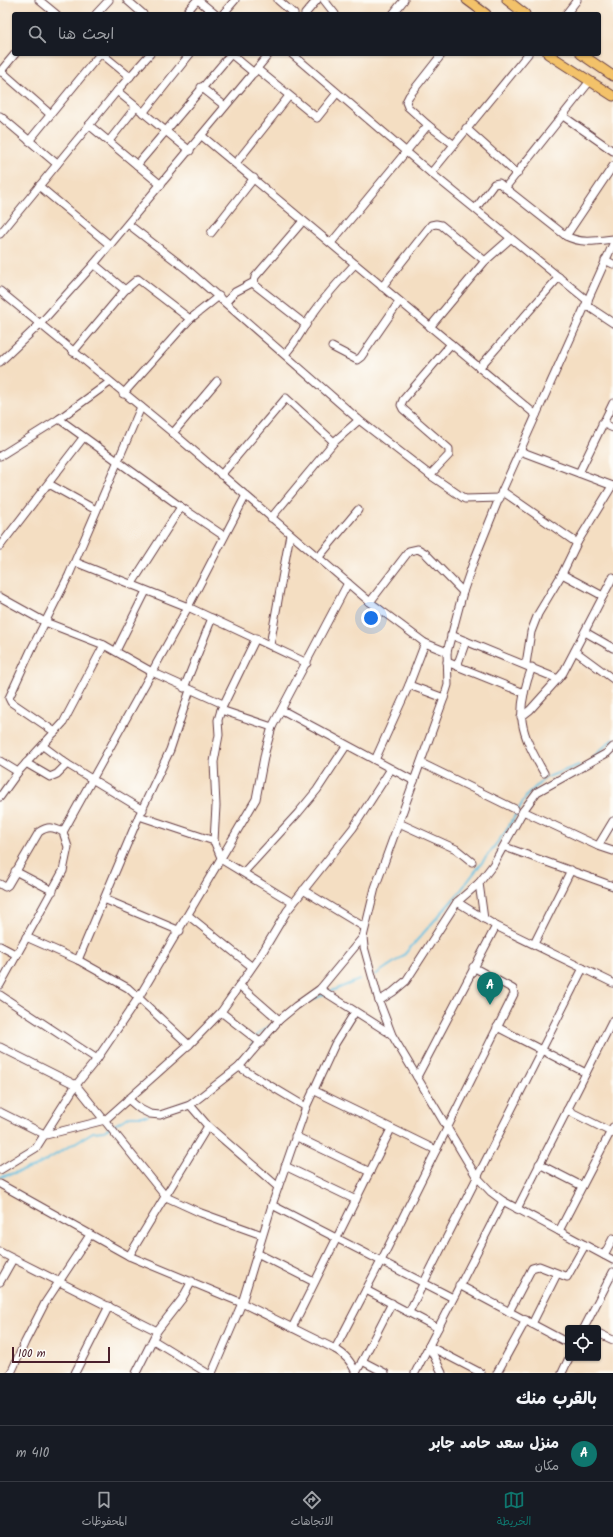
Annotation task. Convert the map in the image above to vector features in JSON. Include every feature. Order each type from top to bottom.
[{"type":"main road","points":[[467,0],[480,12]]},
{"type":"main road","points":[[507,0],[522,12]]},
{"type":"main road","points":[[551,56],[613,96]]},
{"type":"main road","points":[[584,56],[613,76]]},
{"type":"street","points":[[39,0],[51,12]]},
{"type":"street","points":[[98,12],[109,0]]},
{"type":"street","points":[[127,0],[141,12]]},
{"type":"street","points":[[187,12],[197,0],[212,12]]},
{"type":"street","points":[[278,0],[292,12]]},
{"type":"street","points":[[307,12],[317,0]]},
{"type":"street","points":[[324,0],[333,12]]},
{"type":"street","points":[[395,12],[404,0]]},
{"type":"street","points":[[568,12],[577,0]]},
{"type":"street","points":[[224,12],[232,1]]},
{"type":"street","points":[[13,56],[0,72],[50,114]]},
{"type":"street","points":[[29,141],[99,56]]},
{"type":"street","points":[[104,56],[130,77]]},
{"type":"street","points":[[0,234],[117,91],[148,56]]},
{"type":"street","points":[[142,113],[188,56]]},
{"type":"street","points":[[137,165],[201,87],[229,56]]},
{"type":"street","points":[[234,56],[317,118],[337,93]]},
{"type":"street","points":[[0,362],[40,324],[94,264],[190,151],[224,106],[267,56]]},
{"type":"street","points":[[294,56],[431,173],[476,208],[510,239],[559,277],[587,303],[613,323]]},
{"type":"street","points":[[440,56],[406,102],[408,107],[428,125],[453,144]]},
{"type":"street","points":[[431,173],[466,128],[526,56]]},
{"type":"street","points":[[506,188],[590,81]]},
{"type":"street","points":[[201,87],[224,106]]},
{"type":"street","points":[[117,91],[190,151]]},
{"type":"street","points":[[236,163],[288,96]]},
{"type":"street","points":[[109,141],[136,107]]},
{"type":"street","points":[[0,116],[57,164]]},
{"type":"street","points":[[563,116],[613,151]]},
{"type":"street","points":[[90,125],[161,185]]},
{"type":"street","points":[[331,243],[428,125]]},
{"type":"street","points":[[466,128],[517,174]]},
{"type":"street","points":[[202,136],[536,415]]},
{"type":"street","points":[[566,236],[613,166]]},
{"type":"street","points":[[211,233],[254,178]]},
{"type":"street","points":[[476,208],[494,184],[499,183],[573,240],[588,242],[613,240]]},
{"type":"street","points":[[39,186],[110,245]]},
{"type":"street","points":[[226,302],[235,292],[254,282],[255,277],[303,221]]},
{"type":"street","points":[[128,224],[163,250],[219,296],[359,420],[430,475],[465,499],[501,494],[577,543]]},
{"type":"street","points":[[382,286],[431,225],[436,224],[441,226],[485,261]]},
{"type":"street","points":[[430,327],[485,261],[510,239]]},
{"type":"street","points":[[613,244],[501,494],[463,592],[447,652],[448,685],[375,888],[364,927],[363,937],[364,947],[379,1001],[392,1035],[476,1176],[491,1192],[503,1201],[613,1260]]},
{"type":"street","points":[[606,260],[613,264]]},
{"type":"street","points":[[94,264],[125,290]]},
{"type":"street","points":[[285,354],[294,345],[306,325],[333,287],[355,264]]},
{"type":"street","points":[[479,368],[559,277]]},
{"type":"street","points":[[73,352],[125,290],[135,281],[142,281],[190,319]]},
{"type":"street","points":[[254,282],[255,285],[306,325]]},
{"type":"street","points":[[0,291],[123,394],[173,433],[245,497],[370,602],[425,643],[447,652]]},
{"type":"street","points":[[123,394],[190,319],[219,296]]},
{"type":"street","points":[[332,347],[357,360],[361,358],[399,302]]},
{"type":"street","points":[[430,475],[449,454],[449,449],[403,409],[401,405],[403,400],[451,344]]},
{"type":"street","points":[[173,433],[217,381]]},
{"type":"street","points":[[0,456],[59,419],[110,382]]},
{"type":"street","points":[[221,475],[286,398],[334,442]]},
{"type":"street","points":[[579,473],[613,403]]},
{"type":"street","points":[[55,732],[9,700],[75,562],[141,407]]},
{"type":"street","points":[[59,419],[83,438],[224,536]]},
{"type":"street","points":[[271,518],[334,442],[359,420]]},
{"type":"street","points":[[602,423],[613,428]]},
{"type":"street","points":[[1,543],[49,484],[83,438]]},
{"type":"street","points":[[520,451],[612,486],[577,543],[562,574],[538,614],[531,632],[529,666],[520,717],[529,746],[544,773]]},
{"type":"street","points":[[49,484],[96,510]]},
{"type":"street","points":[[63,832],[91,779],[188,607],[245,497]]},
{"type":"street","points":[[131,585],[181,507]]},
{"type":"street","points":[[318,558],[358,510]]},
{"type":"street","points":[[270,645],[290,534]]},
{"type":"street","points":[[370,602],[409,551],[418,550],[425,553],[463,592]]},
{"type":"street","points":[[75,562],[188,607],[307,663]]},
{"type":"street","points":[[562,574],[603,596]]},
{"type":"street","points":[[520,717],[530,710],[558,679],[575,651],[613,578]]},
{"type":"street","points":[[0,1170],[36,1148],[46,1135],[76,1085],[97,1059],[139,998],[189,916],[256,799],[265,752],[272,727],[348,583]]},
{"type":"street","points":[[116,651],[146,591]]},
{"type":"street","points":[[0,597],[45,622],[104,645],[152,672],[222,707],[272,727]]},
{"type":"street","points":[[78,960],[141,813],[170,750],[187,689],[212,618]]},
{"type":"street","points":[[585,632],[613,648]]},
{"type":"street","points":[[451,635],[558,679]]},
{"type":"street","points":[[256,638],[222,707],[218,720],[219,735],[214,762],[216,806],[214,841],[222,860],[293,903]]},
{"type":"street","points":[[457,666],[466,641]]},
{"type":"street","points":[[375,760],[409,684],[425,643]]},
{"type":"street","points":[[0,797],[18,772],[55,732],[70,710],[104,645]]},
{"type":"street","points":[[575,651],[613,680]]},
{"type":"street","points":[[447,662],[524,693]]},
{"type":"street","points":[[409,684],[444,698]]},
{"type":"street","points":[[282,710],[346,746],[414,781]]},
{"type":"street","points":[[43,746],[67,764],[141,813],[214,841]]},
{"type":"street","points":[[244,872],[317,790],[346,746]]},
{"type":"street","points":[[379,1001],[406,981],[457,902],[479,883],[505,847],[523,811],[531,799],[542,788],[610,754],[613,747]]},
{"type":"street","points":[[0,761],[18,772]]},
{"type":"street","points":[[26,763],[50,778],[57,774],[67,764]]},
{"type":"street","points":[[421,763],[515,809]]},
{"type":"street","points":[[0,1112],[46,1135],[105,1120],[189,1045],[221,1012],[251,966],[262,953],[293,903],[353,828],[391,769]]},
{"type":"street","points":[[523,811],[598,846],[613,851]]},
{"type":"street","points":[[598,846],[613,821]]},
{"type":"street","points":[[399,823],[456,849],[472,862]]},
{"type":"street","points":[[0,884],[5,887],[8,885],[38,832],[45,828],[54,827],[63,832],[68,847],[63,871],[0,986]]},
{"type":"street","points":[[505,847],[613,886]]},
{"type":"street","points":[[534,944],[571,870]]},
{"type":"street","points":[[15,871],[52,891]]},
{"type":"street","points":[[479,883],[484,919]]},
{"type":"street","points":[[303,890],[364,927]]},
{"type":"street","points":[[104,899],[180,931]]},
{"type":"street","points":[[457,902],[496,926],[613,983]]},
{"type":"street","points":[[189,916],[251,966]]},
{"type":"street","points":[[417,1077],[496,926]]},
{"type":"street","points":[[128,1099],[140,1109],[150,1114],[160,1115],[190,1105],[239,1067],[279,1020],[320,989],[363,937]]},
{"type":"street","points":[[26,938],[78,960],[128,988],[189,1045]]},
{"type":"street","points":[[0,946],[16,955]]},
{"type":"street","points":[[335,1349],[381,1261],[514,991],[474,967]]},
{"type":"street","points":[[408,1312],[583,968]]},
{"type":"street","points":[[239,985],[279,1020]]},
{"type":"street","points":[[320,989],[392,1035]]},
{"type":"street","points":[[0,995],[97,1059]]},
{"type":"street","points":[[221,1012],[261,1043]]},
{"type":"street","points":[[212,1373],[242,1303],[262,1235],[306,1107],[335,1044],[355,1012]]},
{"type":"street","points":[[517,1209],[613,1020]]},
{"type":"street","points":[[497,1027],[586,1073]]},
{"type":"street","points":[[0,1047],[76,1085],[166,1197],[201,1213],[262,1235]]},
{"type":"street","points":[[239,1067],[306,1107]]},
{"type":"street","points":[[313,1090],[436,1150]]},
{"type":"street","points":[[190,1105],[208,1126],[278,1187]]},
{"type":"street","points":[[559,1231],[612,1131],[567,1110]]},
{"type":"street","points":[[129,1256],[208,1126]]},
{"type":"street","points":[[292,1328],[391,1129]]},
{"type":"street","points":[[295,1136],[370,1172]]},
{"type":"street","points":[[539,1164],[582,1186]]},
{"type":"street","points":[[285,1166],[356,1200]]},
{"type":"street","points":[[0,1184],[129,1256],[242,1303],[335,1349],[345,1355],[351,1362],[356,1373]]},
{"type":"street","points":[[415,1373],[503,1201]]},
{"type":"street","points":[[272,1205],[453,1298]]},
{"type":"street","points":[[12,1373],[25,1342],[45,1303],[90,1235]]},
{"type":"street","points":[[604,1255],[613,1238]]},
{"type":"street","points":[[509,1312],[532,1268],[539,1266],[567,1277],[585,1245]]},
{"type":"street","points":[[0,1252],[157,1331]]},
{"type":"street","points":[[257,1253],[314,1282]]},
{"type":"street","points":[[0,1282],[13,1258]]},
{"type":"street","points":[[587,1325],[613,1272]]},
{"type":"street","points":[[497,1373],[557,1274]]},
{"type":"street","points":[[136,1373],[157,1331],[176,1309],[192,1281]]},
{"type":"street","points":[[459,1285],[565,1341]]},
{"type":"street","points":[[366,1290],[438,1328]]},
{"type":"street","points":[[356,1373],[392,1303]]},
{"type":"street","points":[[75,1373],[108,1306]]},
{"type":"street","points":[[601,1334],[613,1340]]},
{"type":"street","points":[[153,1340],[207,1373]]},
{"type":"street","points":[[429,1346],[442,1373]]},
{"type":"street","points":[[429,1346],[481,1373]]},
{"type":"street","points":[[362,1361],[385,1373]]},
{"type":"street","points":[[562,1373],[568,1361]]},
{"type":"waterway","points":[[593,757],[613,739]]},
{"type":"waterway","points":[[375,975],[402,957],[458,894],[506,831],[527,795],[545,778],[579,765]]},
{"type":"waterway","points":[[329,992],[359,980]]},
{"type":"waterway","points":[[309,1001],[325,994]]},
{"type":"waterway","points":[[256,1037],[259,1033],[271,1025]]},
{"type":"waterway","points":[[245,1056],[254,1041]]},
{"type":"waterway","points":[[177,1106],[194,1098]]},
{"type":"waterway","points":[[0,1177],[35,1167],[93,1132],[104,1131],[130,1116],[148,1116]]},
{"type":"place","name":"منزل سعد حامد جابر","points":[[490,1005]]}]
